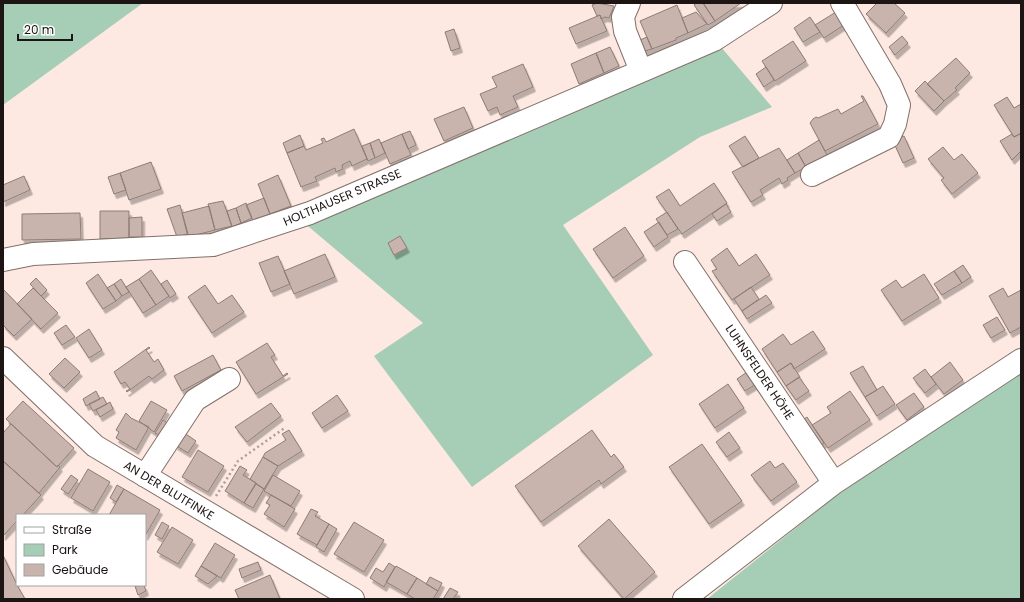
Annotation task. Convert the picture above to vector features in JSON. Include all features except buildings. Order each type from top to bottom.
[{"type":"street","points":[[629,3],[623,17],[625,31],[641,71]]},
{"type":"street","name":"HOLTHAUSER STRASSE","points":[[3,260],[32,254],[213,245],[310,213],[714,40],[771,3]]},
{"type":"street","points":[[812,175],[890,137],[895,124],[899,105],[890,84],[842,3]]},
{"type":"street","name":"LUHNSFELDER HÖHE","points":[[685,262],[834,483]]},
{"type":"street","name":"AN DER BLUTFINKE","points":[[3,358],[95,446],[352,599]]},
{"type":"street","points":[[684,599],[834,483],[1021,360]]},
{"type":"street","points":[[145,476],[195,400],[229,379]]},
{"type":"path","points":[[206,512],[238,461],[286,427]]},
{"type":"green space","points":[[3,3],[143,3],[3,105]]},
{"type":"green space","points":[[721,47],[772,107],[700,137],[563,225],[653,355],[472,487],[374,356],[423,323],[303,222]]},
{"type":"green space","points":[[1021,369],[1021,599],[707,599],[832,499],[1002,380]]}]
